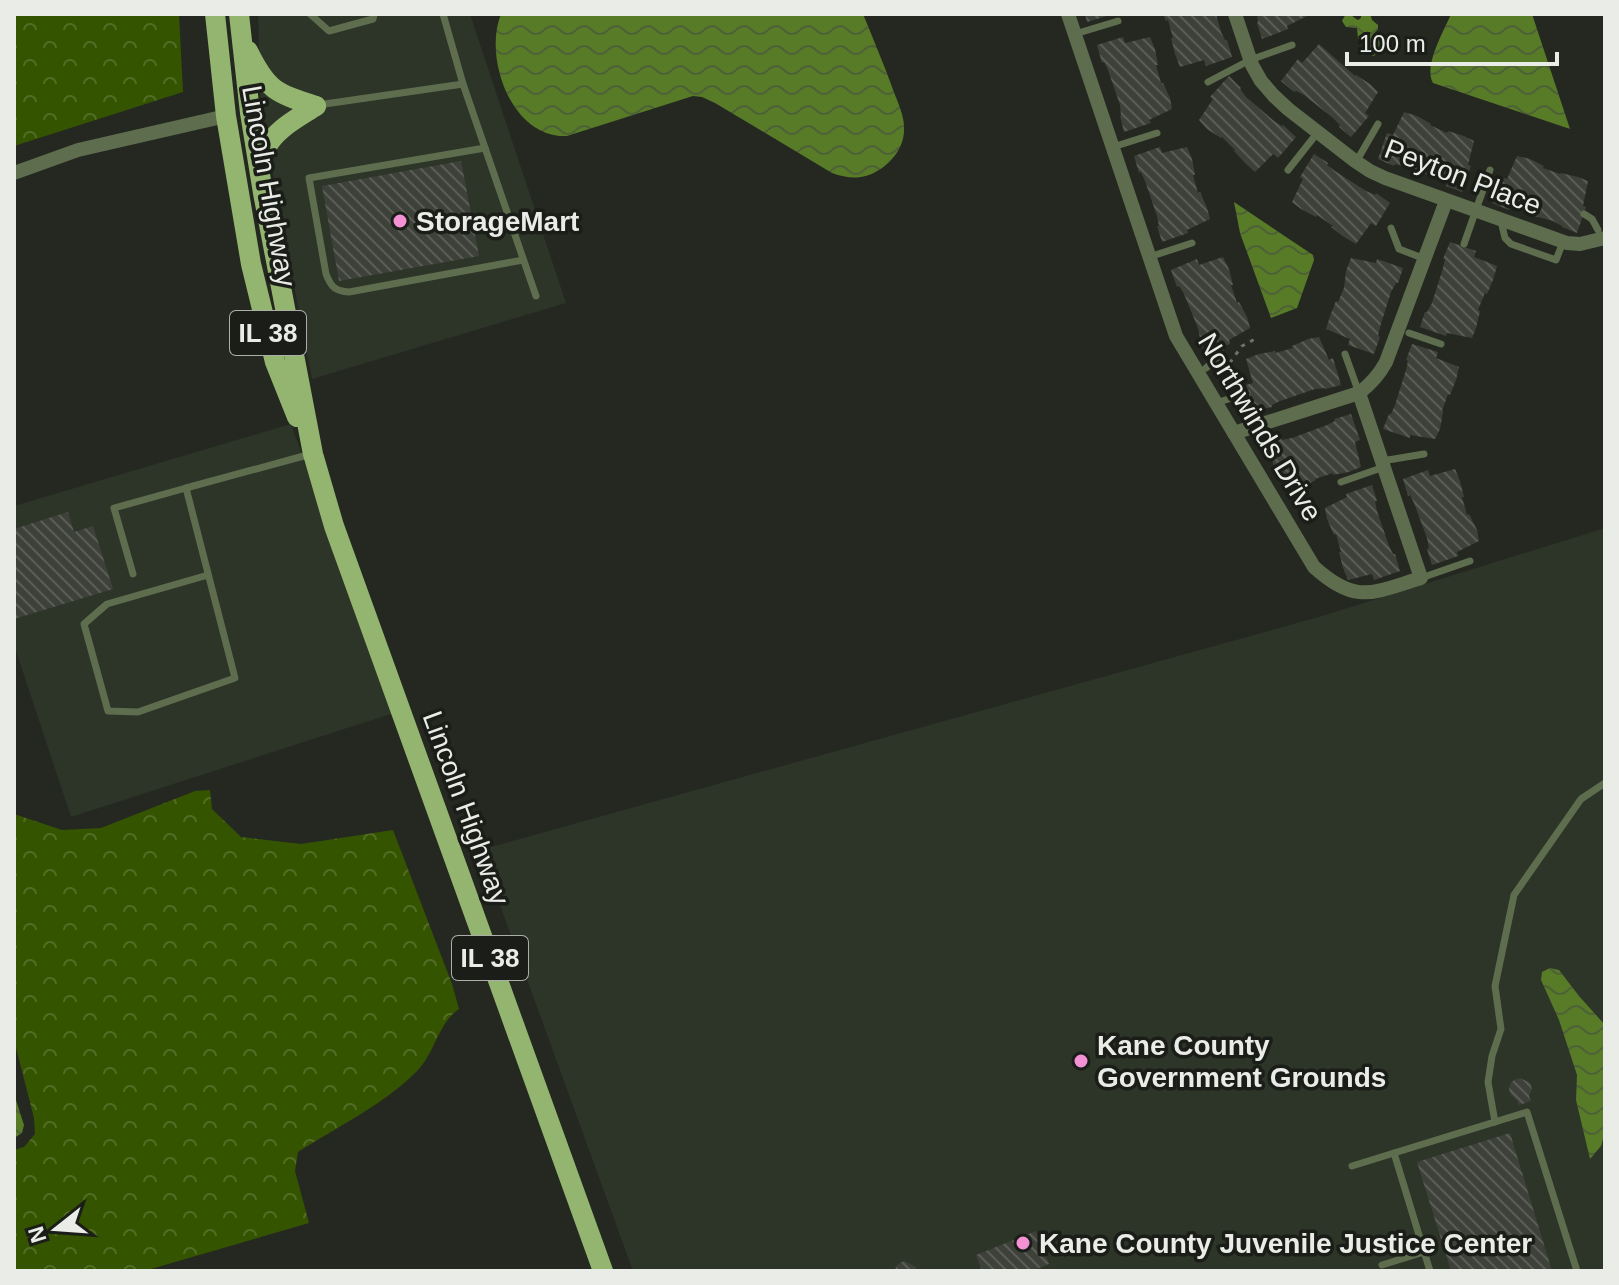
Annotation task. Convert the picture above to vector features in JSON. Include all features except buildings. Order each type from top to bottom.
[{"type":"main road","name":"Lincoln Highway","points":[[215,14],[226,116],[251,264],[275,362],[313,454]]},
{"type":"main road","name":"Lincoln Highway","points":[[239,14],[260,170],[313,454],[334,526],[603,1271]]},
{"type":"main road","points":[[241,38],[269,86],[287,97],[316,106]]},
{"type":"main road","points":[[260,170],[265,150],[272,139],[285,126],[316,106]]},
{"type":"street","name":"Northwinds Drive","points":[[1068,14],[1176,336],[1314,567],[1356,593],[1368,594],[1421,578]]},
{"type":"street","name":"Peyton Place","points":[[1235,14],[1250,60],[1261,81],[1274,96],[1370,171],[1563,242],[1580,244],[1601,234]]},
{"type":"street","points":[[14,173],[78,150],[226,116]]},
{"type":"street","points":[[1234,433],[1359,393],[1378,376],[1446,201]]},
{"type":"street","points":[[1359,393],[1421,578]]},
{"type":"lane","points":[[310,14],[329,31],[373,19],[374,14]]},
{"type":"lane","points":[[443,14],[463,84],[536,296]]},
{"type":"lane","points":[[1075,34],[1118,21]]},
{"type":"lane","points":[[1208,82],[1250,60],[1292,45]]},
{"type":"lane","points":[[316,106],[463,84]]},
{"type":"lane","points":[[1356,162],[1378,124]]},
{"type":"lane","points":[[1288,170],[1318,132]]},
{"type":"lane","points":[[1113,147],[1157,133]]},
{"type":"lane","points":[[485,148],[309,178],[326,274],[331,286],[338,291],[349,292],[523,260]]},
{"type":"lane","points":[[1464,244],[1490,170]]},
{"type":"lane","points":[[1584,214],[1592,219],[1601,234]]},
{"type":"lane","points":[[1391,228],[1399,249],[1425,259]]},
{"type":"lane","points":[[1149,257],[1192,243]]},
{"type":"lane","points":[[1409,333],[1441,344]]},
{"type":"lane","points":[[1206,368],[1220,356],[1220,348]]},
{"type":"lane","points":[[1345,354],[1359,393]]},
{"type":"lane","points":[[1216,403],[1247,393]]},
{"type":"lane","points":[[133,574],[114,508],[313,454]]},
{"type":"lane","points":[[1341,482],[1383,464],[1424,454]]},
{"type":"lane","points":[[186,488],[235,678],[138,712],[108,711],[84,624],[107,604],[208,575]]},
{"type":"lane","points":[[1421,578],[1470,561]]},
{"type":"lane","points":[[1495,1122],[1488,1082],[1501,1029],[1495,986],[1514,895],[1581,799],[1605,783]]},
{"type":"lane","points":[[1352,1166],[1527,1112],[1577,1271]]},
{"type":"lane","points":[[1394,1153],[1430,1271]]},
{"type":"lane","points":[[1382,1265],[1424,1252]]},
{"type":"path","points":[[1212,378],[1226,368],[1242,346],[1257,338]]},
{"type":"shaded area","points":[[258,14],[470,14],[566,303],[312,379],[261,111]]},
{"type":"shaded area","points":[[291,424],[394,713],[71,817],[14,645],[14,506]]},
{"type":"shaded area","name":"Kane County Government Grounds","points":[[1605,528],[1605,1271],[633,1271],[480,850],[1322,616]]},
{"type":"green space","points":[[14,14],[179,14],[183,92],[14,146]]},
{"type":"green space","points":[[210,790],[212,809],[241,837],[301,844],[393,830],[459,1009],[446,1022],[423,1064],[404,1083],[376,1105],[298,1152],[295,1171],[309,1223],[144,1271],[14,1271],[14,1150],[24,1147],[35,1134],[34,1118],[14,1040],[14,814],[62,830],[101,828],[195,791]]},
{"type":"water","points":[[501,14],[863,14],[901,112],[904,126],[902,142],[893,158],[879,170],[862,177],[844,176],[832,173],[715,103],[693,96],[567,136],[548,133],[531,124],[517,110],[499,73],[496,32]]},
{"type":"water","points":[[1361,14],[1370,14],[1378,25],[1375,37],[1384,37],[1384,48],[1374,56],[1366,53],[1366,43],[1358,39],[1357,28],[1346,27],[1342,21],[1348,15],[1358,20]]},
{"type":"water","points":[[1451,14],[1532,14],[1570,129],[1433,83],[1432,58]]},
{"type":"water","points":[[1234,202],[1313,255],[1314,260],[1297,308],[1271,318],[1240,233]]},
{"type":"water","points":[[1550,968],[1559,970],[1605,1025],[1605,1132],[1601,1146],[1590,1159],[1576,1100],[1577,1075],[1559,1020],[1541,980],[1542,972]]},
{"type":"water","points":[[14,1094],[24,1125],[22,1133],[14,1138]]},
{"type":"place","name":"StorageMart","points":[[400,221]]},
{"type":"place","name":"Kane County Government Grounds","points":[[1081,1061]]},
{"type":"place","name":"Kane County Juvenile Justice Center","points":[[1023,1243]]}]
